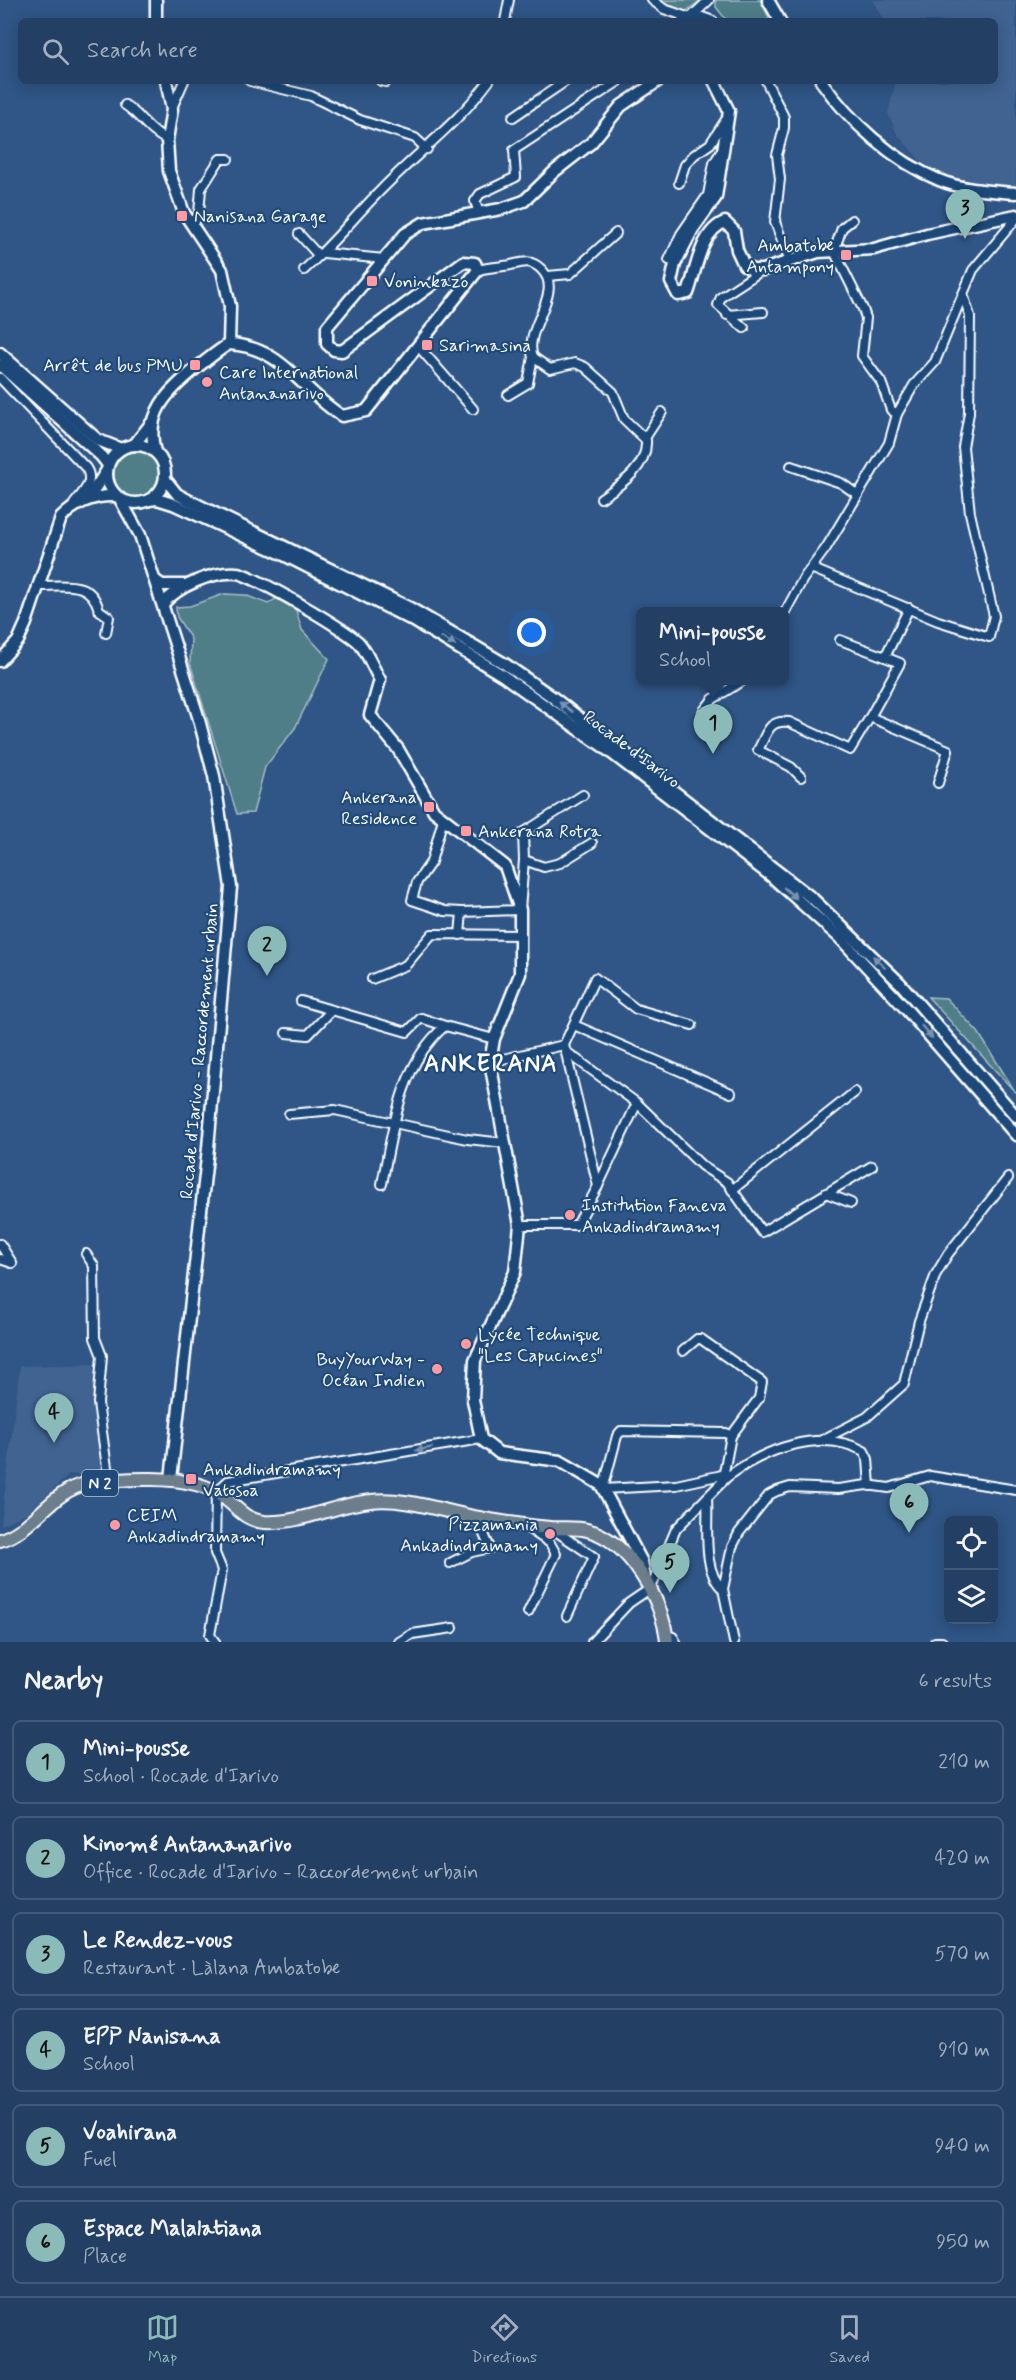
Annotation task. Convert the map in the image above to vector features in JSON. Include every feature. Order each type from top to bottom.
[{"type":"main road","name":"N 2","points":[[0,1540],[23,1530],[76,1487],[109,1482],[171,1479],[188,1481],[216,1492],[250,1519],[266,1522],[294,1519],[373,1501],[405,1503],[524,1526],[585,1529],[596,1533],[626,1556],[648,1583],[670,1640]]},
{"type":"street","points":[[156,0],[156,18]]},
{"type":"street","points":[[506,18],[509,0]]},
{"type":"street","points":[[652,0],[664,9],[684,18]]},
{"type":"street","points":[[687,18],[709,0]]},
{"type":"street","points":[[768,0],[778,18]]},
{"type":"street","points":[[167,84],[172,110]]},
{"type":"street","points":[[183,84],[172,110],[167,140],[169,171],[184,213],[222,270],[230,306],[229,344]]},
{"type":"street","points":[[261,84],[277,89],[285,87],[311,96],[360,120],[415,138],[427,149]]},
{"type":"street","points":[[304,270],[322,255],[381,190],[427,149],[486,84]]},
{"type":"street","points":[[513,117],[562,84]]},
{"type":"street","points":[[479,213],[475,201],[480,194],[516,177],[514,150],[614,84]]},
{"type":"street","points":[[478,270],[475,263],[464,262],[342,351],[334,350],[327,344],[327,327],[405,234],[423,223],[479,213],[524,201],[555,171],[591,143],[621,106],[654,84]]},
{"type":"street","points":[[716,84],[729,111],[716,197],[693,229],[675,264],[671,282],[678,295],[688,293],[706,239],[717,225],[725,222],[734,231],[737,250],[744,265],[752,270],[763,270]]},
{"type":"street","points":[[768,84],[784,117],[784,128],[777,155],[780,179],[775,222],[790,261]]},
{"type":"street","points":[[823,84],[834,99],[873,138],[902,160],[939,180],[960,186],[1016,193]]},
{"type":"street","points":[[125,105],[136,112],[147,127],[167,140]]},
{"type":"street","points":[[679,183],[685,165],[694,155],[710,144],[729,111]]},
{"type":"street","points":[[669,260],[681,234],[708,195],[714,163],[725,147]]},
{"type":"street","points":[[193,226],[199,213],[204,182],[220,159],[228,159]]},
{"type":"street","points":[[744,328],[718,305],[721,297],[763,270],[818,252],[874,249],[927,234],[1016,217]]},
{"type":"street","points":[[788,607],[888,443],[897,414],[914,385],[935,362],[973,270],[1016,217]]},
{"type":"street","points":[[852,220],[842,228],[834,251],[866,318],[862,356],[881,382],[891,410],[897,414]]},
{"type":"street","points":[[548,276],[570,274],[616,233]]},
{"type":"street","points":[[299,234],[322,255],[384,259]]},
{"type":"street","points":[[134,445],[153,419],[166,393],[229,344],[240,344],[273,356],[342,416],[366,411],[478,270],[529,262],[539,267],[548,276],[549,288],[531,341],[533,357],[528,382],[508,395]]},
{"type":"street","points":[[811,568],[909,608],[989,637],[994,616],[970,513],[963,447],[969,413],[970,316],[963,294]]},
{"type":"street","points":[[727,315],[763,312]]},
{"type":"street","points":[[419,347],[473,409]]},
{"type":"street","points":[[0,353],[98,440],[121,449]]},
{"type":"street","points":[[533,357],[550,369],[575,363],[585,367],[613,392],[624,419],[645,438],[647,444],[640,463],[623,483],[601,498]]},
{"type":"street","points":[[0,365],[101,456],[107,468],[108,485],[118,498]]},
{"type":"street","points":[[0,378],[40,417],[91,475],[90,483],[61,518],[18,641],[0,661]]},
{"type":"street","points":[[645,438],[662,412]]},
{"type":"street","points":[[153,419],[152,439],[155,452]]},
{"type":"street","points":[[71,508],[88,498],[112,457],[121,449],[134,445],[145,446],[155,452],[164,463],[165,479],[158,494],[148,501],[141,511],[138,530]]},
{"type":"street","points":[[791,466],[841,483],[858,495]]},
{"type":"street","name":"Rocade d'Iarivo","points":[[165,479],[177,494],[188,500],[410,608],[505,664],[551,696],[813,899],[900,984],[1016,1116]]},
{"type":"street","points":[[88,498],[118,498],[134,503],[148,501]]},
{"type":"street","name":"Rocade d'Iarivo - Raccordement urbain","points":[[118,498],[138,530],[163,604],[214,776],[231,887],[208,1148],[171,1479]]},
{"type":"street","name":"Rocade d'Iarivo","points":[[148,501],[157,499],[173,504],[360,593],[460,648],[549,706],[754,863],[820,919],[875,974],[1016,1135]]},
{"type":"street","points":[[163,604],[168,598],[206,577],[239,573],[308,610],[359,642],[380,680],[370,715],[398,749],[434,811],[505,866],[520,910]]},
{"type":"street","points":[[155,580],[172,586],[193,584]]},
{"type":"street","points":[[37,586],[74,586],[91,592],[99,602],[99,610],[109,617],[106,633]]},
{"type":"street","points":[[885,657],[909,608]]},
{"type":"street","points":[[801,777],[790,767],[758,750],[773,723],[778,720],[789,722],[850,750],[900,663],[840,640]]},
{"type":"street","points":[[703,712],[713,699],[737,685]]},
{"type":"street","points":[[870,717],[948,750],[938,783]]},
{"type":"street","points":[[583,795],[523,833],[520,974],[494,1039],[490,1062],[520,1225],[515,1272],[475,1360],[473,1400],[481,1439],[500,1453],[560,1461],[580,1471],[603,1489],[642,1562],[648,1583]]},
{"type":"street","points":[[443,819],[431,862],[417,882],[412,900],[446,911],[520,910]]},
{"type":"street","points":[[524,860],[544,867],[560,863],[592,843]]},
{"type":"street","points":[[460,935],[462,912]]},
{"type":"street","points":[[372,979],[406,964],[432,934],[520,935]]},
{"type":"street","points":[[598,1186],[573,1088],[566,1049],[595,978],[636,1009],[692,1025]]},
{"type":"street","points":[[301,1001],[407,1032],[421,1018],[494,1039]]},
{"type":"street","points":[[286,1033],[308,1035],[332,1010]]},
{"type":"street","points":[[574,1025],[731,1093]]},
{"type":"street","points":[[382,1184],[394,1122],[418,1055],[445,1026]]},
{"type":"street","points":[[490,1062],[566,1049],[637,1103],[702,1167],[727,1182],[762,1232],[872,1166]]},
{"type":"street","points":[[732,1190],[855,1092]]},
{"type":"street","points":[[520,1225],[577,1225],[637,1103]]},
{"type":"street","points":[[289,1114],[335,1110],[466,1138],[505,1143]]},
{"type":"street","points":[[817,1443],[836,1430],[867,1417],[904,1384],[919,1320],[936,1274],[948,1254],[1008,1178]]},
{"type":"street","points":[[826,1193],[852,1203]]},
{"type":"street","points":[[0,1244],[12,1263],[0,1259]]},
{"type":"street","points":[[86,1254],[94,1266],[95,1338],[102,1356],[98,1403],[109,1482]]},
{"type":"street","points":[[683,1351],[701,1339],[762,1382],[759,1398],[731,1436],[724,1472],[727,1477]]},
{"type":"street","points":[[603,1489],[617,1436],[621,1431],[726,1432],[731,1436]]},
{"type":"street","points":[[214,1642],[210,1635],[222,1570],[215,1553],[216,1492],[228,1481],[481,1439]]},
{"type":"street","points":[[591,1642],[648,1583],[683,1519],[727,1477],[750,1460],[773,1449],[817,1443],[851,1446],[864,1451],[868,1459],[870,1486]]},
{"type":"street","points":[[603,1489],[647,1488],[722,1475],[727,1477]]},
{"type":"street","points":[[734,1642],[723,1590],[732,1546],[739,1533],[769,1495],[790,1487],[838,1489],[898,1486],[930,1476],[1016,1490]]},
{"type":"street","points":[[707,1498],[708,1557],[717,1584],[723,1590]]},
{"type":"street","points":[[450,1563],[472,1552],[490,1548],[483,1532],[469,1516]]},
{"type":"street","points":[[524,1526],[550,1543],[556,1554],[528,1612]]},
{"type":"street","points":[[552,1528],[594,1557],[567,1616]]},
{"type":"street","points":[[399,1642],[412,1634],[453,1628]]},
{"type":"street","points":[[935,1642],[942,1642]]},
{"type":"shaded area","points":[[873,0],[1016,0],[1016,189],[987,188],[936,172],[919,159],[897,134],[888,113],[895,84],[998,84],[998,18],[882,18]]},
{"type":"shaded area","points":[[95,1364],[94,1411],[101,1475],[70,1474],[27,1513],[1,1525],[20,1366]]},
{"type":"green space","points":[[657,0],[701,0],[685,12]]},
{"type":"green space","points":[[716,0],[760,0],[769,18],[725,18],[716,7]]},
{"type":"green space","points":[[137,451],[153,458],[160,474],[153,490],[137,497],[121,490],[114,474],[121,458]]},
{"type":"green space","points":[[224,594],[245,595],[268,604],[277,598],[296,610],[302,630],[329,659],[295,728],[265,767],[253,813],[237,814],[190,663],[191,639],[177,617],[176,607],[190,606]]},
{"type":"green space","points":[[928,997],[946,998],[978,1032],[1016,1093]]},
{"type":"place","name":"Nanisana Garage","points":[[182,216]]},
{"type":"place","name":"Le Rendez-vous","points":[[965,239]]},
{"type":"place","name":"Ambatobe Antampony","points":[[846,255]]},
{"type":"place","name":"Voninkazo","points":[[372,281]]},
{"type":"place","name":"Sarimasina","points":[[427,345]]},
{"type":"place","name":"Arrêt de bus PMU","points":[[195,365]]},
{"type":"place","name":"Care International Antananarivo","points":[[207,382]]},
{"type":"place","name":"Mini-pousse","points":[[713,754]]},
{"type":"place","name":"Ankerana Residence","points":[[429,807]]},
{"type":"place","name":"Ankerana Rotra","points":[[466,831]]},
{"type":"place","name":"Kinomé Antananarivo","points":[[267,976]]},
{"type":"place","name":"Institution Faneva Ankadindramamy","points":[[570,1215]]},
{"type":"place","name":"Lycée Technique \"Les Capucines\"","points":[[466,1344]]},
{"type":"place","name":"BuyYourWay - Océan Indien","points":[[437,1369]]},
{"type":"place","name":"EPP Nanisana","points":[[54,1443]]},
{"type":"place","name":"Ankadindramamy Vatosoa","points":[[191,1479]]},
{"type":"place","name":"CEIM Ankadindramamy","points":[[115,1525]]},
{"type":"place","name":"Espace Malalatiana","points":[[909,1533]]},
{"type":"place","name":"Pizzamania Ankadindramamy","points":[[550,1534]]},
{"type":"place","name":"Voahirana","points":[[670,1593]]},
{"type":"district","name":"ANKERANA","points":[[491,1063]]}]
